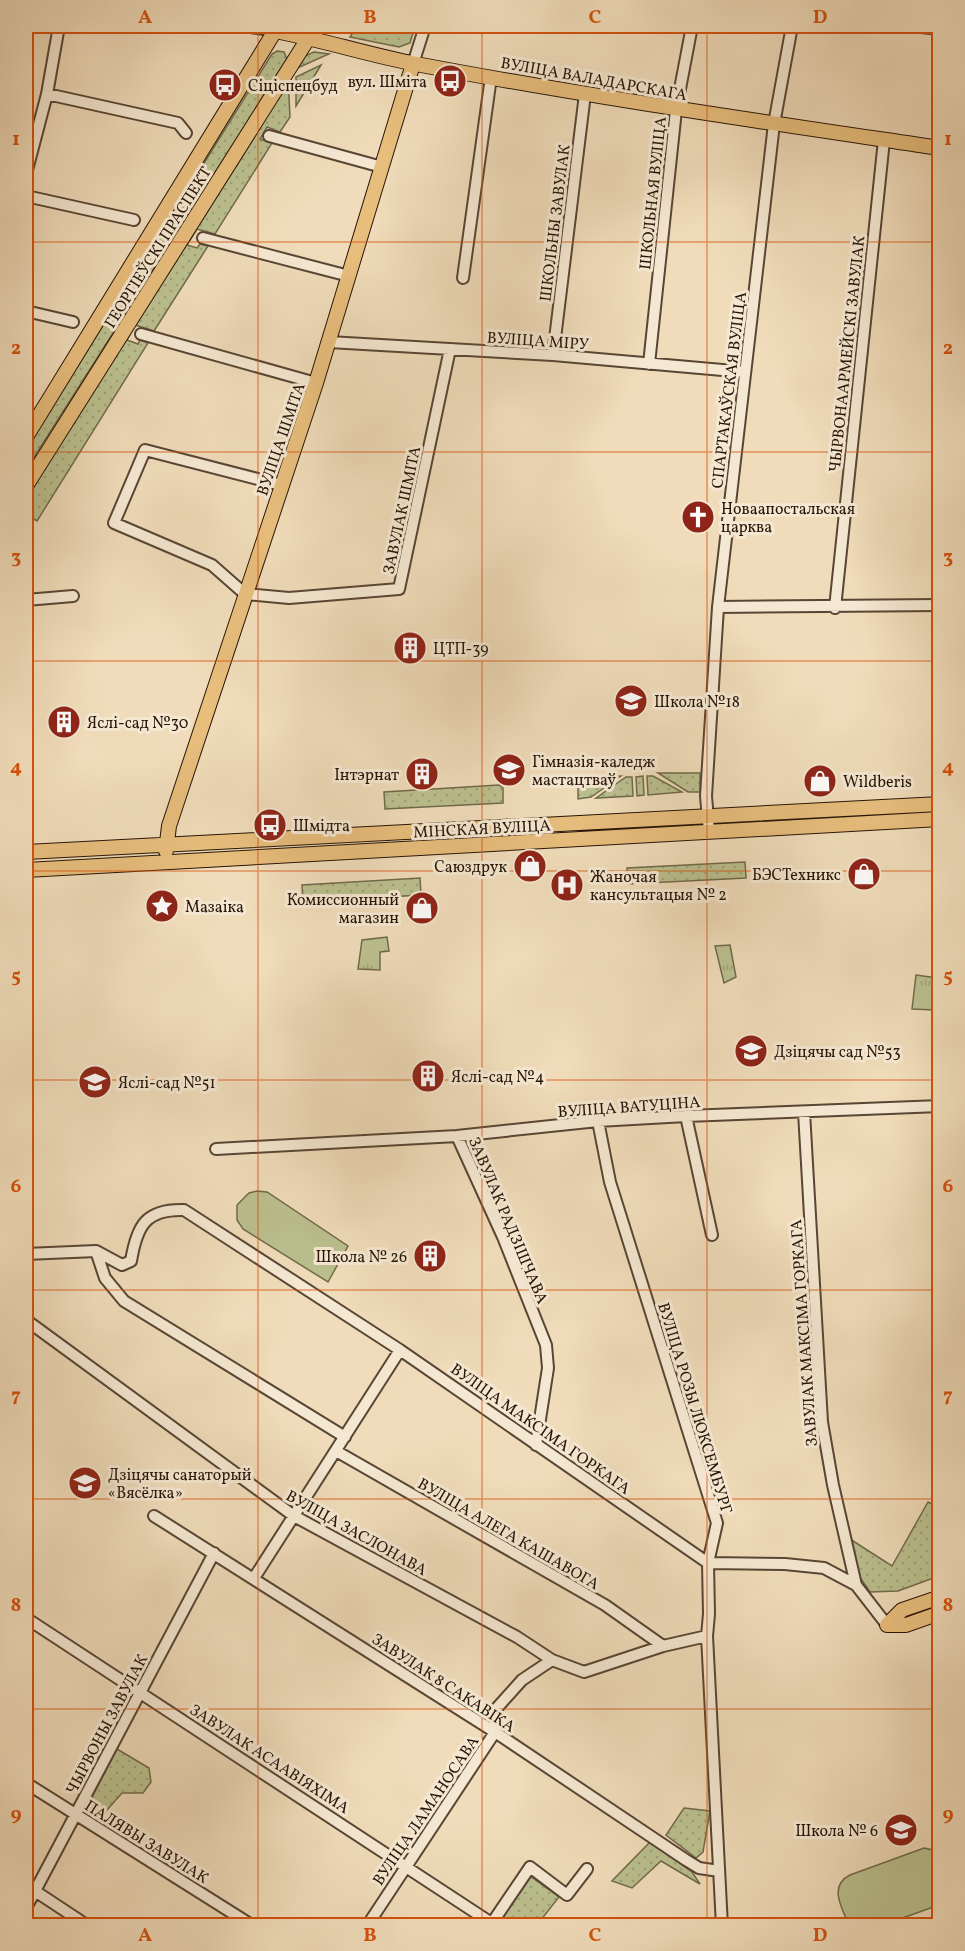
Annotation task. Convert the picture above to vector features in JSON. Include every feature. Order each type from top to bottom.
[{"type":"main road","name":"ВУЛІЦА ВАЛАДАРСКАГА","points":[[277,28],[313,31],[413,64],[676,110],[939,148]]},
{"type":"main road","name":"ГЕОРГІЕЎСКІ ПРАСПЕКТ","points":[[26,436],[277,28]]},
{"type":"main road","name":"ГЕОРГІЕЎСКІ ПРАСПЕКТ","points":[[26,486],[313,31]]},
{"type":"main road","name":"ВУЛІЦА ШМІТА","points":[[166,862],[169,826],[316,383],[413,64]]},
{"type":"main road","name":"МІНСКАЯ ВУЛІЦА","points":[[26,852],[939,804]]},
{"type":"main road","name":"МІНСКАЯ ВУЛІЦА","points":[[26,870],[939,819]]},
{"type":"main road","points":[[887,1625],[902,1611],[939,1597]]},
{"type":"main road","points":[[887,1625],[906,1625],[939,1613]]},
{"type":"street","points":[[26,174],[47,94],[58,26]]},
{"type":"street","name":"ВУЛІЦА ВАЛАДАРСКАГА","points":[[245,26],[277,28]]},
{"type":"street","name":"ВУЛІЦА ШМІТА","points":[[413,64],[425,26]]},
{"type":"street","name":"ШКОЛЬНАЯ ВУЛІЦА","points":[[649,364],[676,110],[692,26]]},
{"type":"street","name":"СПАРТАКАЎСКАЯ ВУЛІЦА","points":[[709,831],[706,796],[718,606],[774,124],[792,26]]},
{"type":"street","points":[[912,26],[939,29]]},
{"type":"street","points":[[463,278],[491,77]]},
{"type":"street","points":[[47,94],[178,123],[186,133]]},
{"type":"street","name":"ШКОЛЬНЫ ЗАВУЛАК","points":[[553,355],[585,94]]},
{"type":"street","points":[[269,136],[382,167]]},
{"type":"street","name":"ЧЫРВОНААРМЕЙСКІ ЗАВУЛАК","points":[[835,608],[884,140]]},
{"type":"street","points":[[26,196],[134,220]]},
{"type":"street","points":[[203,238],[350,276]]},
{"type":"street","points":[[26,311],[73,322]]},
{"type":"street","points":[[141,334],[316,383]]},
{"type":"street","name":"ВУЛІЦА МІРУ","points":[[329,342],[553,355],[746,372]]},
{"type":"street","name":"ЗАВУЛАК ШМІТА","points":[[245,594],[289,598],[399,589],[450,349]]},
{"type":"street","points":[[245,594],[212,565],[114,524],[145,450],[281,485]]},
{"type":"street","points":[[26,600],[74,596]]},
{"type":"street","points":[[718,606],[835,608],[939,606]]},
{"type":"street","name":"ВУЛІЦА ВАТУЦІНА","points":[[457,1136],[598,1121],[939,1106]]},
{"type":"street","name":"ЗАВУЛАК МАКСІМА ГОРКАГА","points":[[804,1112],[822,1422],[833,1485],[856,1585]]},
{"type":"street","points":[[686,1116],[712,1235]]},
{"type":"street","name":"ВУЛІЦА РОЗЫ ЛЮКСЕМБУРГ","points":[[598,1121],[610,1182],[717,1523],[708,1563],[709,1614],[706,1636],[722,1926]]},
{"type":"street","name":"ЗАВУЛАК РАДЗІШЧАВА","points":[[216,1149],[457,1136],[503,1237],[546,1344],[548,1368],[536,1445]]},
{"type":"street","name":"ВУЛІЦА МАКСІМА ГОРКАГА","points":[[96,1251],[122,1265],[131,1261],[134,1247],[145,1222],[155,1213],[184,1210],[400,1350],[708,1563]]},
{"type":"street","points":[[26,1254],[96,1251],[105,1278],[124,1301],[345,1437]]},
{"type":"street","name":"ВУЛІЦА ЗАСЛОНАВА","points":[[26,1320],[294,1516],[517,1637],[552,1660],[584,1672],[663,1646],[706,1636]]},
{"type":"street","points":[[254,1578],[400,1350]]},
{"type":"street","name":"ВУЛІЦА АЛЕГА КАШАВОГА","points":[[336,1451],[605,1605],[663,1646]]},
{"type":"street","name":"ЗАВУЛАК 8 САКАВІКА","points":[[154,1516],[495,1732],[686,1860],[699,1868],[719,1871]]},
{"type":"street","name":"ЧЫРВОНЫ ЗАВУЛАК","points":[[26,1908],[214,1553]]},
{"type":"street","points":[[708,1563],[785,1564],[824,1568],[856,1585],[887,1625]]},
{"type":"street","name":"ЗАВУЛАК АСААВІЯХІМА","points":[[26,1618],[140,1690],[494,1924]]},
{"type":"street","name":"ВУЛІЦА ЛАМАНОСАВА","points":[[367,1926],[495,1732],[496,1709],[522,1680],[552,1660]]},
{"type":"street","name":"ПАЛЯВЫ ЗАВУЛАК","points":[[26,1783],[253,1926]]},
{"type":"street","points":[[494,1924],[530,1867],[567,1895],[587,1869]]},
{"type":"street","points":[[35,1891],[88,1926]]},
{"type":"green space","points":[[357,26],[415,26],[410,43],[399,47],[350,37]]},
{"type":"green space","points":[[277,51],[284,52],[287,59],[26,470],[26,449],[272,54]]},
{"type":"green space","points":[[314,52],[329,54],[295,69],[305,56]]},
{"type":"green space","points":[[321,65],[296,106],[296,77]]},
{"type":"green space","points":[[288,79],[290,117],[280,132],[267,127],[260,139],[272,143],[215,234],[197,229],[187,245],[197,248],[200,244],[208,246],[154,331],[135,325],[127,340],[138,344],[140,340],[148,343],[37,521],[26,514],[26,495]]},
{"type":"green space","points":[[658,773],[700,773],[700,792],[688,792]]},
{"type":"green space","points":[[621,776],[591,797],[578,799],[578,785],[591,777]]},
{"type":"green space","points":[[643,776],[644,795],[637,796],[636,777]]},
{"type":"green space","points":[[647,776],[653,776],[682,792],[648,795]]},
{"type":"green space","points":[[626,777],[632,777],[633,796],[596,798]]},
{"type":"green space","points":[[499,785],[503,788],[503,803],[385,809],[384,792]]},
{"type":"green space","points":[[745,862],[746,878],[628,884],[627,868]]},
{"type":"green space","points":[[420,878],[421,895],[303,902],[302,885]]},
{"type":"green space","points":[[387,937],[389,951],[380,952],[380,970],[358,969],[362,940]]},
{"type":"green space","points":[[730,945],[736,977],[724,983],[715,946]]},
{"type":"green space","points":[[916,975],[937,978],[934,1010],[912,1009]]},
{"type":"green space","points":[[267,1192],[348,1246],[328,1282],[243,1229],[237,1220],[237,1205],[249,1193]]},
{"type":"green space","points":[[928,1502],[939,1508],[939,1576],[898,1591],[870,1592],[859,1576],[850,1539],[892,1566]]},
{"type":"green space","points":[[117,1749],[149,1768],[151,1782],[143,1793],[122,1793],[98,1820],[84,1812]]},
{"type":"green space","points":[[684,1808],[710,1811],[703,1852],[696,1858],[666,1835]]},
{"type":"green space","points":[[650,1842],[692,1872],[700,1884],[661,1861],[632,1888],[612,1881]]},
{"type":"green space","points":[[924,1848],[933,1850],[939,1855],[939,1905],[883,1925],[849,1925],[840,1905],[838,1891],[843,1880],[850,1875]]},
{"type":"green space","points":[[530,1876],[559,1897],[537,1925],[508,1925],[499,1920]]},
{"type":"place","name":"вул. Шміта","points":[[450,81]]},
{"type":"place","name":"Сіціспецбуд","points":[[225,85]]},
{"type":"place","name":"Новаапостальская царква","points":[[698,517]]},
{"type":"place","name":"ЦТП-39","points":[[410,648]]},
{"type":"place","name":"Школа №18","points":[[631,701]]},
{"type":"place","name":"Яслі-сад №30","points":[[64,722]]},
{"type":"place","name":"Гімназія-каледж мастацтваў","points":[[509,770]]},
{"type":"place","name":"Інтэрнат","points":[[422,774]]},
{"type":"place","name":"Wildberis","points":[[820,781]]},
{"type":"place","name":"Шмідта","points":[[270,825]]},
{"type":"place","name":"Саюздрук","points":[[530,866]]},
{"type":"place","name":"БЭСТехникс","points":[[864,874]]},
{"type":"place","name":"Жаночая кансультацыя № 2","points":[[567,885]]},
{"type":"place","name":"Мазаіка","points":[[162,906]]},
{"type":"place","name":"Комиссионный магазин","points":[[422,908]]},
{"type":"place","name":"Дзіцячы сад №53","points":[[751,1051]]},
{"type":"place","name":"Яслі-сад №4","points":[[428,1076]]},
{"type":"place","name":"Яслі-сад №51","points":[[95,1082]]},
{"type":"place","name":"Школа № 26","points":[[430,1256]]},
{"type":"place","name":"Дзіцячы санаторый «Вясёлка»","points":[[85,1483]]},
{"type":"place","name":"Школа № 6","points":[[901,1830]]}]
